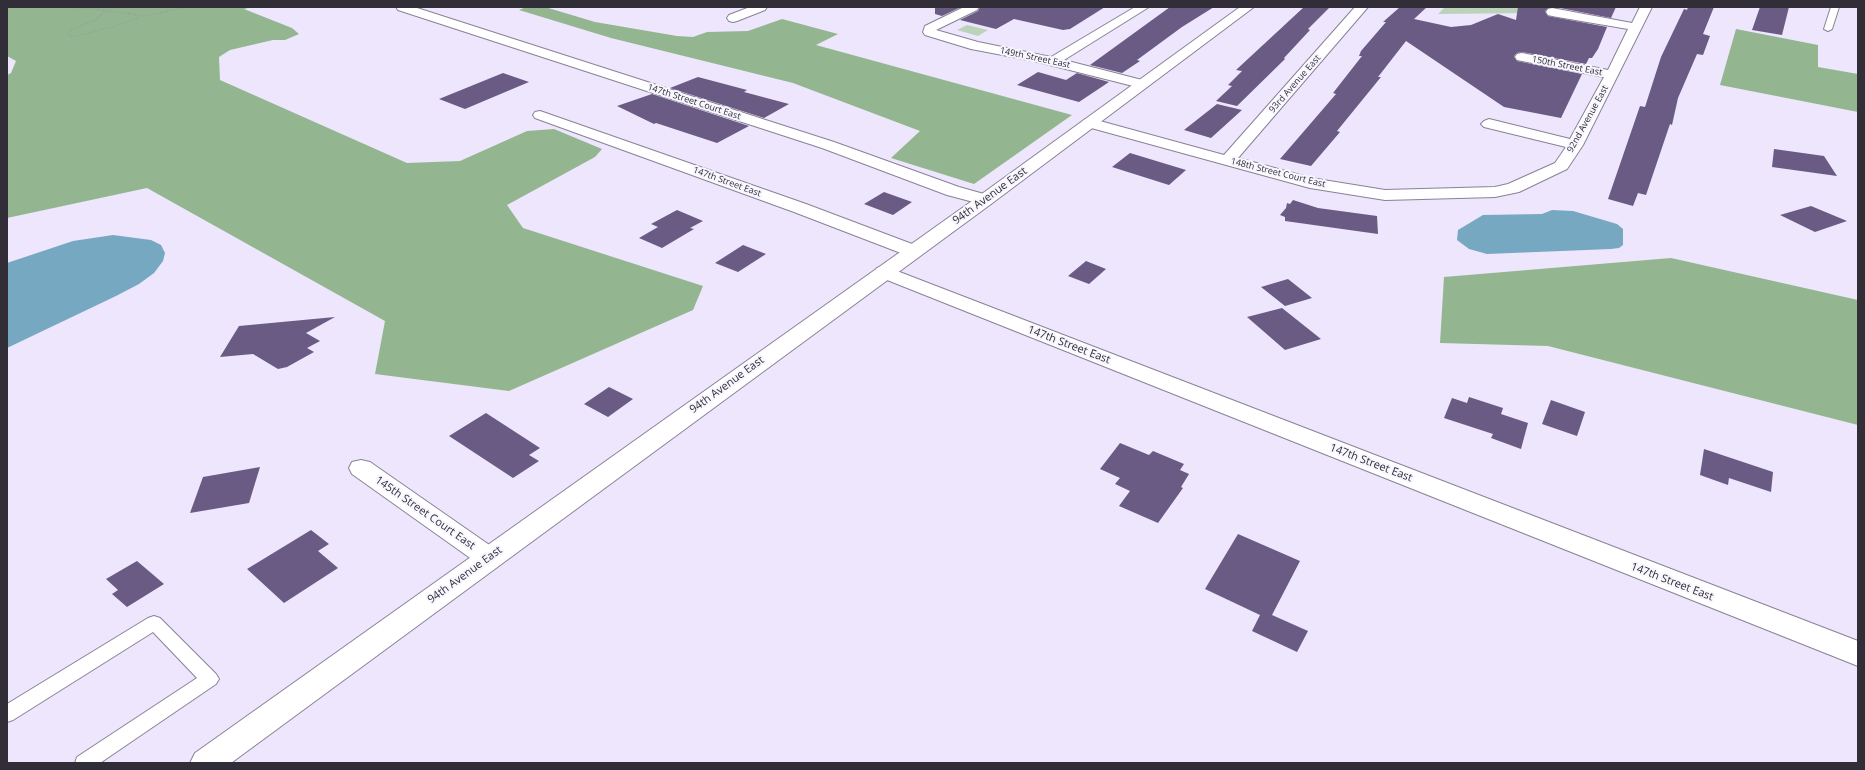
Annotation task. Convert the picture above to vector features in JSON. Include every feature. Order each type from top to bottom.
[{"type":"street","name":"147th Street Court East","points":[[402,7],[828,145],[953,191],[985,200]]},
{"type":"street","points":[[733,18],[761,7]]},
{"type":"street","name":"149th Street East","points":[[973,7],[929,29],[929,32],[976,46],[1054,61],[1141,84]]},
{"type":"street","points":[[1054,61],[1142,7]]},
{"type":"street","name":"94th Avenue East","points":[[206,763],[985,200],[1141,84],[1248,7]]},
{"type":"street","name":"93rd Avenue East","points":[[1227,161],[1362,7]]},
{"type":"street","name":"92nd Avenue East","points":[[1495,192],[1513,188],[1561,166],[1575,145],[1646,7]]},
{"type":"street","points":[[1552,12],[1636,27]]},
{"type":"street","name":"150th Street East","points":[[1522,57],[1612,75]]},
{"type":"street","name":"147th Street East","points":[[540,115],[800,208],[913,251]]},
{"type":"street","name":"148th Street Court East","points":[[1089,123],[1310,183],[1385,195],[1495,192]]},
{"type":"street","points":[[1490,124],[1575,145]]},
{"type":"street","name":"147th Street East","points":[[884,272],[1858,654]]},
{"type":"street","name":"145th Street Court East","points":[[361,468],[489,558]]},
{"type":"lane","points":[[1828,30],[1835,7]]},
{"type":"lane","points":[[7,714],[154,623],[210,678],[84,763]]},
{"type":"path","points":[[46,7],[106,10],[144,16]]},
{"type":"path","points":[[106,10],[97,19],[72,30],[68,34],[70,36],[76,36],[113,27],[144,16],[189,7]]},
{"type":"green space","points":[[7,7],[252,7],[244,9],[292,28],[299,34],[285,40],[273,40],[230,50],[219,57],[220,80],[407,163],[460,161],[527,131],[554,129],[602,149],[595,157],[507,205],[523,228],[703,286],[693,310],[509,391],[375,374],[385,321],[147,188],[7,218],[7,75],[11,73],[16,61],[7,56]]},
{"type":"green space","points":[[526,7],[545,7],[595,22],[677,36],[693,37],[707,32],[748,31],[782,19],[838,34],[816,45],[1072,115],[974,184],[891,158],[920,131],[793,83],[611,38],[519,10]]},
{"type":"green space","points":[[1445,7],[1531,7],[1532,13],[1438,14]]},
{"type":"green space","points":[[967,25],[988,30],[978,36],[957,30]]},
{"type":"green space","points":[[1736,29],[1818,45],[1818,67],[1858,74],[1858,112],[1720,85]]},
{"type":"green space","points":[[1671,258],[1858,300],[1858,425],[1548,346],[1440,343],[1444,277]]},
{"type":"water","points":[[1552,210],[1573,211],[1617,224],[1623,229],[1623,245],[1619,248],[1611,249],[1487,254],[1469,249],[1457,240],[1458,230],[1483,215],[1542,214]]},
{"type":"water","points":[[113,235],[151,240],[161,245],[165,253],[163,261],[154,273],[139,284],[7,348],[7,263],[73,241]]},
{"type":"building","points":[[935,7],[961,7],[942,16],[935,14]]},
{"type":"building","points":[[980,7],[1105,7],[1070,29],[1063,30],[1014,19],[996,29],[960,20],[978,11]]},
{"type":"building","points":[[1170,7],[1214,7],[1182,27],[1137,60],[1140,61],[1122,73],[1090,65]]},
{"type":"building","points":[[1304,7],[1330,7],[1308,29],[1310,30],[1284,58],[1285,59],[1237,106],[1216,101],[1232,86],[1228,85],[1242,71],[1236,70]]},
{"type":"building","points":[[1400,7],[1427,7],[1414,19],[1451,27],[1471,25],[1498,14],[1516,20],[1518,7],[1550,7],[1545,11],[1548,16],[1607,27],[1598,49],[1592,58],[1589,58],[1586,64],[1522,52],[1517,53],[1514,56],[1517,61],[1582,74],[1561,118],[1504,107],[1406,41],[1378,77],[1381,77],[1337,131],[1340,132],[1311,166],[1280,159],[1336,94],[1333,93],[1362,56],[1359,56],[1361,51],[1386,22],[1383,22]]},
{"type":"building","points":[[1555,7],[1616,7],[1611,18]]},
{"type":"building","points":[[1688,7],[1714,7],[1703,34],[1710,36],[1703,55],[1697,54],[1678,98],[1672,125],[1670,124],[1646,195],[1638,193],[1633,206],[1608,199],[1640,106],[1645,107],[1661,57],[1684,9],[1687,10]]},
{"type":"building","points":[[1760,7],[1789,7],[1782,35],[1752,30]]},
{"type":"building","points":[[1038,72],[1066,80],[1077,73],[1109,82],[1079,102],[1017,85]]},
{"type":"building","points":[[503,73],[529,82],[465,109],[439,99]]},
{"type":"building","points":[[698,77],[747,90],[744,92],[789,104],[764,118],[670,88]]},
{"type":"building","points":[[652,94],[749,126],[717,143],[656,123],[654,124],[617,106]]},
{"type":"building","points":[[1217,104],[1242,110],[1211,138],[1184,130]]},
{"type":"building","points":[[1774,149],[1824,156],[1837,176],[1772,167]]},
{"type":"building","points":[[1130,153],[1186,170],[1169,185],[1112,167]]},
{"type":"building","points":[[884,192],[912,202],[893,215],[864,204]]},
{"type":"building","points":[[1293,200],[1318,208],[1377,216],[1378,234],[1285,221],[1285,217],[1280,215],[1286,208],[1287,203],[1290,204]]},
{"type":"building","points":[[1811,206],[1847,221],[1815,232],[1780,215]]},
{"type":"building","points":[[677,210],[703,221],[690,228],[694,229],[662,248],[639,238],[658,227],[651,224]]},
{"type":"building","points":[[743,245],[766,254],[738,272],[715,263]]},
{"type":"building","points":[[1086,261],[1106,269],[1089,284],[1068,276]]},
{"type":"building","points":[[1288,279],[1312,298],[1285,306],[1261,287]]},
{"type":"building","points":[[1282,308],[1321,339],[1285,350],[1247,317]]},
{"type":"building","points":[[335,317],[306,333],[320,341],[307,348],[314,352],[287,367],[278,369],[253,354],[220,357],[239,326]]},
{"type":"building","points":[[609,387],[633,399],[608,417],[584,404]]},
{"type":"building","points":[[1469,397],[1503,408],[1501,414],[1528,423],[1521,449],[1491,438],[1493,434],[1444,418],[1452,398],[1467,403]]},
{"type":"building","points":[[1551,400],[1585,412],[1577,436],[1542,424]]},
{"type":"building","points":[[486,413],[540,448],[529,455],[539,461],[513,478],[449,436]]},
{"type":"building","points":[[1120,443],[1149,455],[1153,451],[1184,464],[1180,470],[1189,474],[1181,487],[1183,488],[1158,523],[1119,506],[1130,491],[1115,484],[1120,478],[1100,469]]},
{"type":"building","points":[[1704,449],[1773,472],[1771,492],[1729,478],[1728,485],[1700,475]]},
{"type":"building","points":[[260,467],[249,503],[190,513],[203,477]]},
{"type":"building","points":[[311,530],[329,544],[318,551],[338,568],[284,603],[247,569]]},
{"type":"building","points":[[1238,534],[1300,561],[1272,615],[1308,631],[1297,652],[1252,631],[1260,615],[1205,589]]},
{"type":"building","points":[[137,561],[164,584],[127,607],[112,594],[118,590],[106,579]]}]
